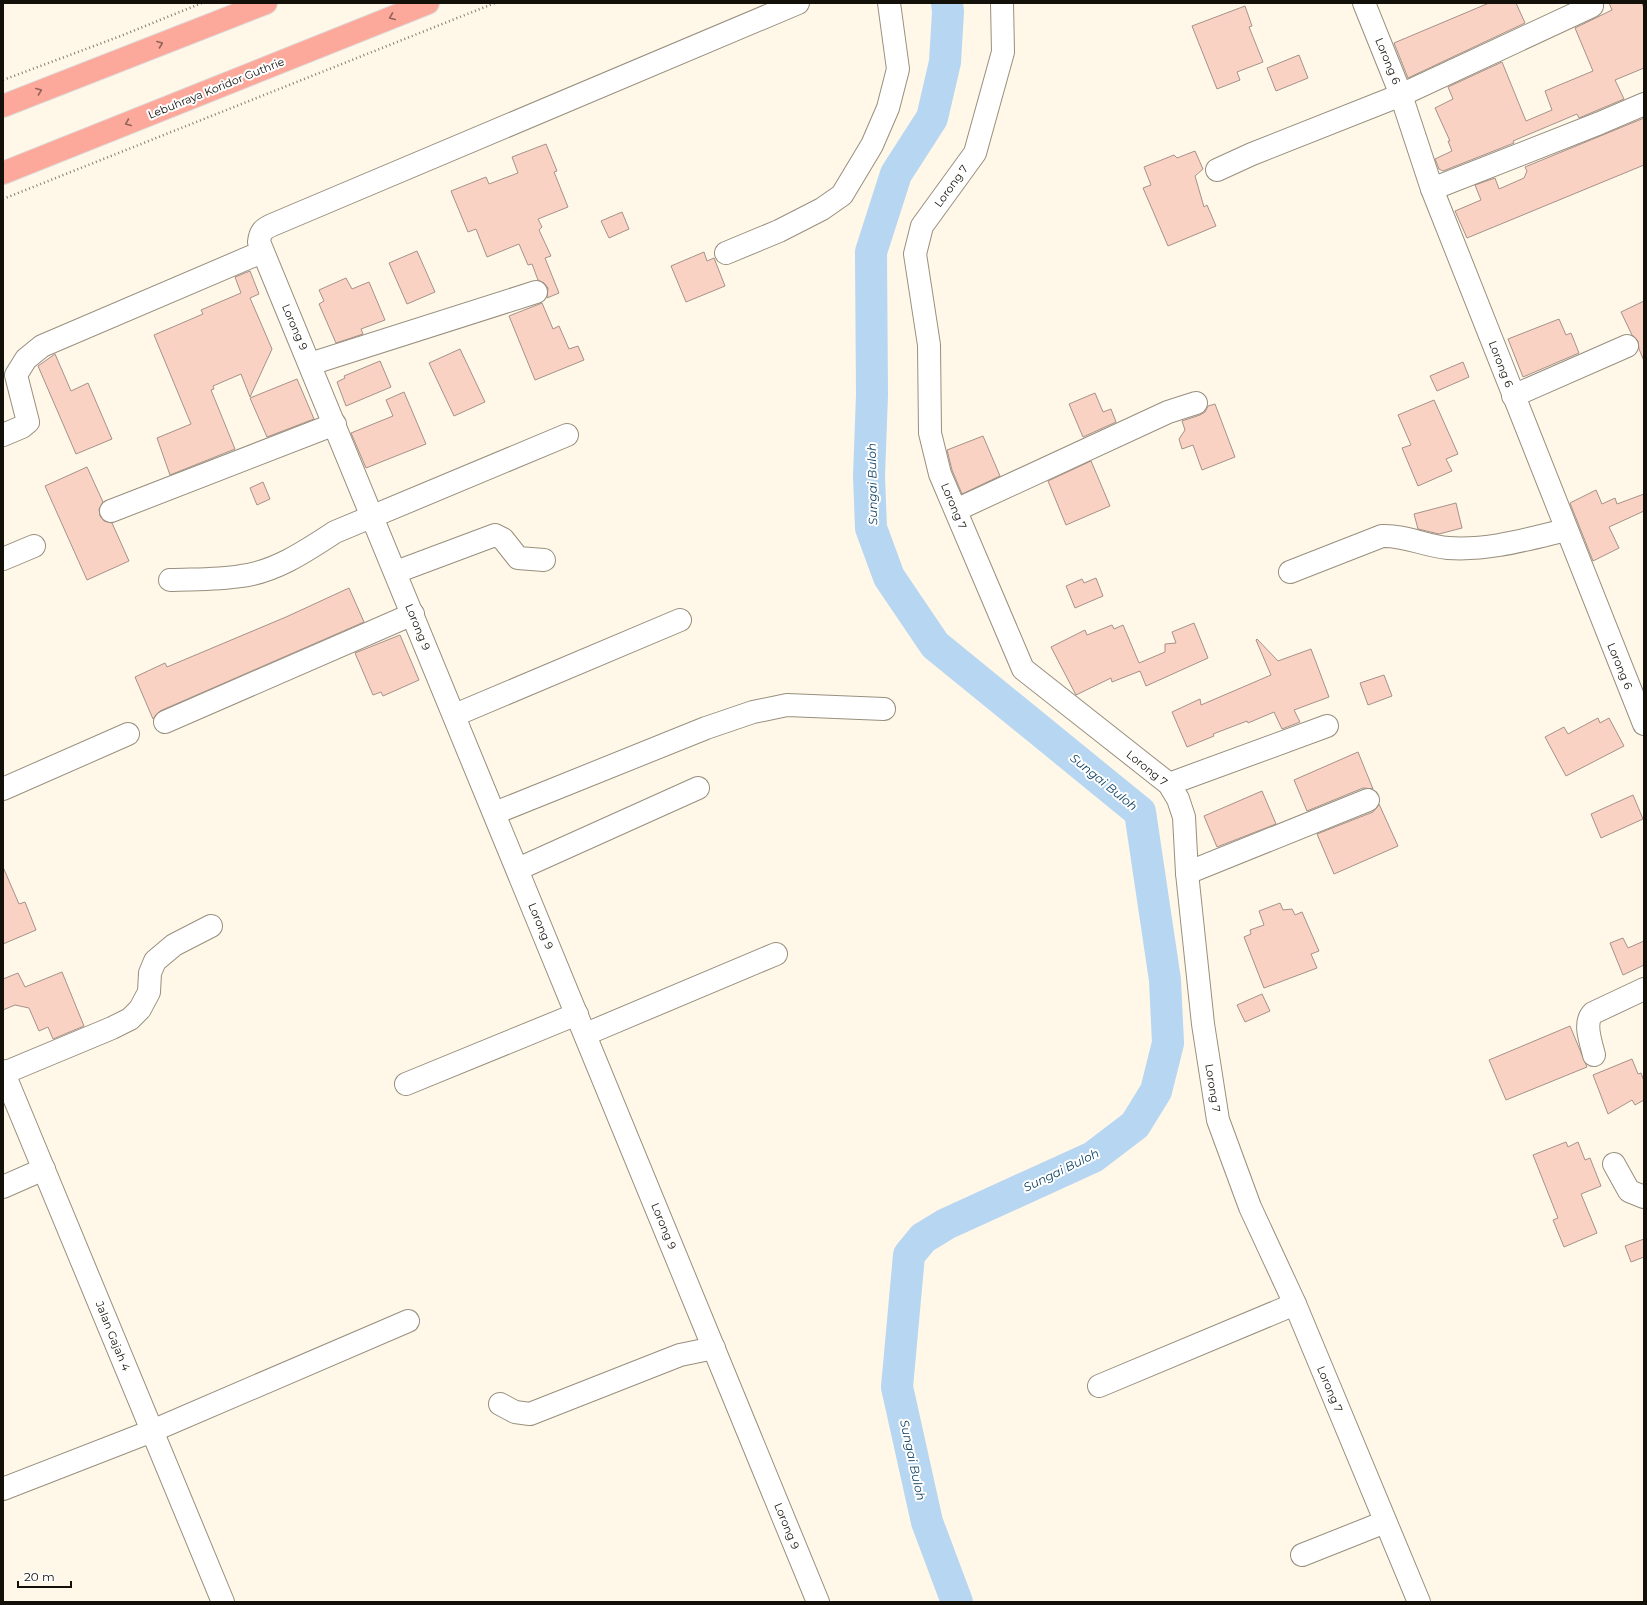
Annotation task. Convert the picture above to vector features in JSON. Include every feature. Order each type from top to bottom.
[{"type":"highway","points":[[3,106],[266,3]]},
{"type":"highway","name":"Lebuhraya Koridor Guthrie","points":[[3,173],[428,3]]},
{"type":"street","points":[[3,435],[22,427],[28,422],[16,374],[26,359],[42,346],[262,252],[259,242],[260,234],[265,228],[272,224],[798,3]]},
{"type":"street","points":[[726,254],[779,231],[822,209],[842,195],[872,145],[888,108],[898,69],[889,3]]},
{"type":"street","name":"Lorong 7","points":[[1002,3],[1003,52],[975,153],[922,226],[915,254],[929,345],[930,433],[940,474],[1023,669],[1169,784],[1178,799],[1184,817],[1187,873],[1203,1024],[1218,1120],[1250,1207],[1295,1304],[1419,1602]]},
{"type":"street","name":"Lorong 6","points":[[1364,3],[1401,95],[1432,188],[1566,530],[1636,682],[1644,724]]},
{"type":"street","points":[[1217,170],[1252,154],[1401,95],[1592,6]]},
{"type":"street","points":[[1432,188],[1600,123],[1644,104]]},
{"type":"street","name":"Lorong 9","points":[[262,252],[310,364],[455,715],[818,1602]]},
{"type":"street","points":[[310,364],[536,292]]},
{"type":"street","points":[[1513,396],[1627,346]]},
{"type":"street","points":[[956,510],[1168,412],[1196,403]]},
{"type":"street","points":[[111,511],[335,424]]},
{"type":"street","points":[[170,580],[241,576],[271,568],[303,553],[335,532],[567,434]]},
{"type":"street","points":[[1290,572],[1382,536],[1396,536],[1430,545],[1465,548],[1501,545],[1566,530]]},
{"type":"street","points":[[396,572],[495,535],[503,539],[518,558],[544,560]]},
{"type":"street","points":[[3,559],[34,546]]},
{"type":"street","points":[[164,722],[413,614]]},
{"type":"street","points":[[455,715],[680,620]]},
{"type":"street","points":[[495,813],[706,728],[753,712],[787,705],[884,709]]},
{"type":"street","points":[[1169,784],[1327,726]]},
{"type":"street","points":[[3,789],[128,734]]},
{"type":"street","points":[[518,869],[698,788]]},
{"type":"street","points":[[1187,873],[1368,800]]},
{"type":"street","points":[[3,1072],[112,1028],[130,1019],[140,1009],[149,992],[150,973],[155,961],[174,944],[211,926]]},
{"type":"street","points":[[586,1034],[776,954]]},
{"type":"street","points":[[1594,1055],[1588,1025],[1589,1018],[1594,1013],[1644,989]]},
{"type":"street","points":[[406,1084],[577,1014]]},
{"type":"street","name":"Jalan Gajah 4","points":[[3,1072],[223,1602]]},
{"type":"street","points":[[1614,1164],[1629,1190],[1644,1196]]},
{"type":"street","points":[[3,1187],[44,1169]]},
{"type":"street","points":[[1099,1386],[1295,1304]]},
{"type":"street","points":[[3,1489],[152,1431],[408,1321]]},
{"type":"street","points":[[500,1404],[515,1412],[530,1414],[680,1355],[714,1348]]},
{"type":"street","points":[[1302,1555],[1385,1522]]},
{"type":"path","points":[[3,80],[118,37],[202,3]]},
{"type":"path","points":[[3,199],[495,3]]},
{"type":"building","points":[[1489,3],[1516,3],[1525,23],[1408,78],[1394,43]]},
{"type":"building","points":[[1609,3],[1642,3],[1644,9],[1644,68],[1615,80],[1624,99],[1579,118],[1577,114],[1513,141],[1514,143],[1443,171],[1439,169],[1435,159],[1452,151],[1448,141],[1450,141],[1435,108],[1453,99],[1448,87],[1502,62],[1526,121],[1552,110],[1545,91],[1593,71],[1575,28],[1612,10]]},
{"type":"building","points":[[1245,6],[1252,26],[1249,27],[1263,62],[1237,72],[1240,80],[1217,89],[1192,26]]},
{"type":"building","points":[[1299,55],[1308,78],[1276,91],[1267,68]]},
{"type":"building","points":[[1644,118],[1644,165],[1467,238],[1455,211],[1481,200],[1475,185],[1495,178],[1499,189],[1524,178],[1527,171],[1525,167]]},
{"type":"building","points":[[546,144],[557,171],[554,172],[568,207],[538,219],[542,227],[539,230],[551,256],[545,258],[559,293],[547,298],[548,288],[544,283],[538,280],[532,264],[528,265],[519,244],[487,257],[476,229],[468,232],[451,191],[486,177],[489,184],[518,173],[512,157]]},
{"type":"building","points":[[1195,151],[1203,169],[1195,176],[1204,207],[1207,205],[1216,226],[1168,246],[1143,188],[1151,185],[1144,167],[1174,155],[1177,158]]},
{"type":"building","points":[[622,212],[629,229],[609,238],[601,221]]},
{"type":"building","points":[[417,251],[435,292],[407,304],[389,263]]},
{"type":"building","points":[[704,252],[707,261],[714,258],[725,286],[686,302],[671,266]]},
{"type":"building","points":[[250,271],[259,294],[250,298],[272,349],[250,397],[241,374],[213,386],[214,389],[211,390],[235,449],[170,475],[157,438],[191,424],[154,335],[203,314],[201,310],[241,293],[235,277]]},
{"type":"building","points":[[346,278],[352,289],[369,282],[385,320],[361,329],[363,334],[336,343],[319,304],[324,301],[319,290]]},
{"type":"building","points":[[1644,301],[1644,361],[1639,349],[1638,341],[1632,335],[1621,312]]},
{"type":"building","points":[[542,303],[553,329],[559,326],[569,349],[578,346],[584,360],[535,380],[509,316]]},
{"type":"building","points":[[1559,319],[1566,335],[1571,333],[1579,353],[1523,377],[1508,339]]},
{"type":"building","points":[[460,349],[485,402],[454,416],[429,363]]},
{"type":"building","points":[[55,354],[71,391],[88,383],[112,439],[76,454],[38,366]]},
{"type":"building","points":[[380,361],[391,387],[346,406],[337,382],[345,378],[344,376]]},
{"type":"building","points":[[1463,362],[1469,377],[1437,391],[1430,376]]},
{"type":"building","points":[[297,379],[314,419],[267,437],[250,398]]},
{"type":"building","points":[[404,392],[426,444],[366,468],[351,433],[393,416],[386,400]]},
{"type":"building","points":[[1095,393],[1103,412],[1111,409],[1116,422],[1083,437],[1069,404]]},
{"type":"building","points":[[1434,400],[1458,454],[1446,459],[1452,471],[1418,486],[1402,448],[1411,445],[1398,415]]},
{"type":"building","points":[[1215,404],[1235,457],[1202,470],[1193,445],[1182,449],[1179,439],[1185,430],[1182,421],[1200,415],[1205,412],[1208,406]]},
{"type":"building","points":[[983,436],[1000,476],[962,494],[952,470],[947,450]]},
{"type":"building","points":[[1091,461],[1110,506],[1066,525],[1048,481]]},
{"type":"building","points":[[87,467],[103,502],[99,509],[100,516],[104,521],[112,523],[129,561],[87,580],[45,486]]},
{"type":"building","points":[[263,482],[270,499],[257,505],[250,488]]},
{"type":"building","points":[[1596,490],[1602,504],[1615,498],[1617,504],[1644,494],[1644,511],[1609,527],[1619,548],[1593,561],[1570,503]]},
{"type":"building","points":[[1456,503],[1462,528],[1439,534],[1418,529],[1414,514]]},
{"type":"building","points":[[1096,578],[1103,596],[1075,608],[1066,586],[1082,579],[1084,583]]},
{"type":"building","points":[[349,588],[364,622],[160,711],[153,719],[135,677],[165,663],[167,667],[286,617]]},
{"type":"building","points":[[1194,623],[1208,658],[1146,686],[1140,671],[1112,682],[1111,678],[1076,695],[1051,647],[1085,630],[1087,635],[1112,625],[1114,629],[1123,625],[1139,663],[1165,652],[1165,644],[1176,643],[1172,632]]},
{"type":"building","points":[[400,635],[419,680],[383,696],[381,692],[373,695],[355,653]]},
{"type":"building","points":[[1257,639],[1278,661],[1311,649],[1329,697],[1294,710],[1300,722],[1282,729],[1274,712],[1248,723],[1247,721],[1213,734],[1214,736],[1187,747],[1172,712],[1200,699],[1201,705],[1271,675],[1256,640]]},
{"type":"building","points":[[1384,675],[1392,696],[1368,705],[1360,683]]},
{"type":"building","points":[[1598,718],[1600,723],[1609,718],[1624,746],[1566,776],[1545,737],[1564,727],[1568,734]]},
{"type":"building","points":[[1358,752],[1373,789],[1363,788],[1307,811],[1294,780]]},
{"type":"building","points":[[1262,791],[1276,824],[1217,847],[1204,816]]},
{"type":"building","points":[[1633,795],[1643,819],[1601,838],[1591,814]]},
{"type":"building","points":[[1379,804],[1398,846],[1334,874],[1317,834],[1373,812]]},
{"type":"building","points":[[3,867],[19,904],[25,902],[36,930],[3,944]]},
{"type":"building","points":[[1280,903],[1283,910],[1292,909],[1295,915],[1302,912],[1319,951],[1311,954],[1317,968],[1264,988],[1244,937],[1251,934],[1250,930],[1264,925],[1259,911]]},
{"type":"building","points":[[1623,938],[1628,948],[1644,941],[1644,965],[1623,975],[1610,943]]},
{"type":"building","points":[[62,972],[84,1026],[53,1039],[48,1027],[39,1031],[29,1008],[15,1005],[3,1010],[3,979],[18,973],[25,987]]},
{"type":"building","points":[[1262,994],[1270,1011],[1245,1022],[1237,1005]]},
{"type":"building","points":[[1570,1026],[1587,1067],[1506,1100],[1489,1060]]},
{"type":"building","points":[[1632,1059],[1638,1074],[1641,1073],[1644,1081],[1644,1100],[1635,1105],[1632,1100],[1608,1114],[1593,1075]]},
{"type":"building","points":[[1566,1142],[1568,1147],[1578,1142],[1585,1160],[1590,1158],[1601,1186],[1581,1194],[1597,1233],[1564,1247],[1553,1220],[1558,1218],[1533,1155]]},
{"type":"building","points":[[1644,1239],[1644,1257],[1631,1262],[1625,1246]]},
{"type":"waterway","name":"Sungai Buloh","points":[[947,3],[948,12],[945,62],[932,118],[896,174],[871,252],[872,395],[869,476],[871,528],[889,577],[935,645],[1140,812],[1165,980],[1168,1043],[1156,1091],[1135,1125],[1093,1157],[946,1224],[923,1238],[909,1255],[897,1387],[927,1522],[957,1602]]}]
